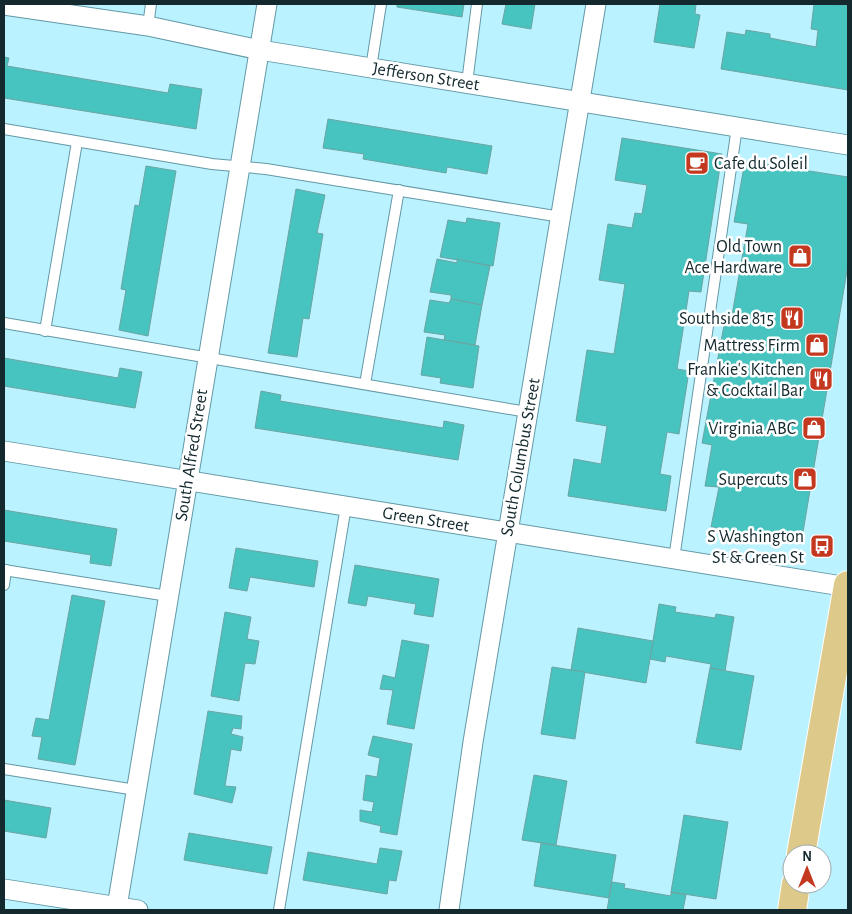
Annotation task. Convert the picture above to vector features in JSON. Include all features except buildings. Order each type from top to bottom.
[{"type":"main road","points":[[803,844],[848,586]]},
{"type":"main road","points":[[792,910],[794,894]]},
{"type":"street","name":"South Alfred Street","points":[[117,907],[267,4]]},
{"type":"street","name":"South Columbus Street","points":[[449,910],[473,742],[507,532],[596,4]]},
{"type":"street","name":"Jefferson Street","points":[[4,5],[51,7],[260,50],[848,145]]},
{"type":"street","name":"Green Street","points":[[4,451],[848,586]]},
{"type":"street","points":[[4,889],[138,910]]},
{"type":"lane","points":[[148,26],[151,4]]},
{"type":"lane","points":[[371,68],[381,4]]},
{"type":"lane","points":[[467,83],[477,4]]},
{"type":"lane","points":[[674,559],[737,127]]},
{"type":"lane","points":[[4,129],[212,164],[240,166],[399,190],[561,217]]},
{"type":"lane","points":[[45,330],[77,142]]},
{"type":"lane","points":[[365,384],[399,190]]},
{"type":"lane","points":[[4,323],[527,412]]},
{"type":"lane","points":[[278,910],[346,506]]},
{"type":"lane","points":[[4,585],[5,570],[168,596]]},
{"type":"lane","points":[[4,769],[136,790]]},
{"type":"place","name":"Cafe du Soleil","points":[[697,163]]},
{"type":"place","name":"Old Town Ace Hardware","points":[[800,256]]},
{"type":"place","name":"Southside 815","points":[[792,318]]},
{"type":"place","name":"Mattress Firm","points":[[817,345]]},
{"type":"place","name":"Frankie's Kitchen & Cocktail Bar","points":[[821,379]]},
{"type":"place","name":"Virginia ABC","points":[[814,428]]},
{"type":"place","name":"Supercuts","points":[[805,479]]},
{"type":"place","name":"S Washington St & Green St","points":[[822,546]]}]
